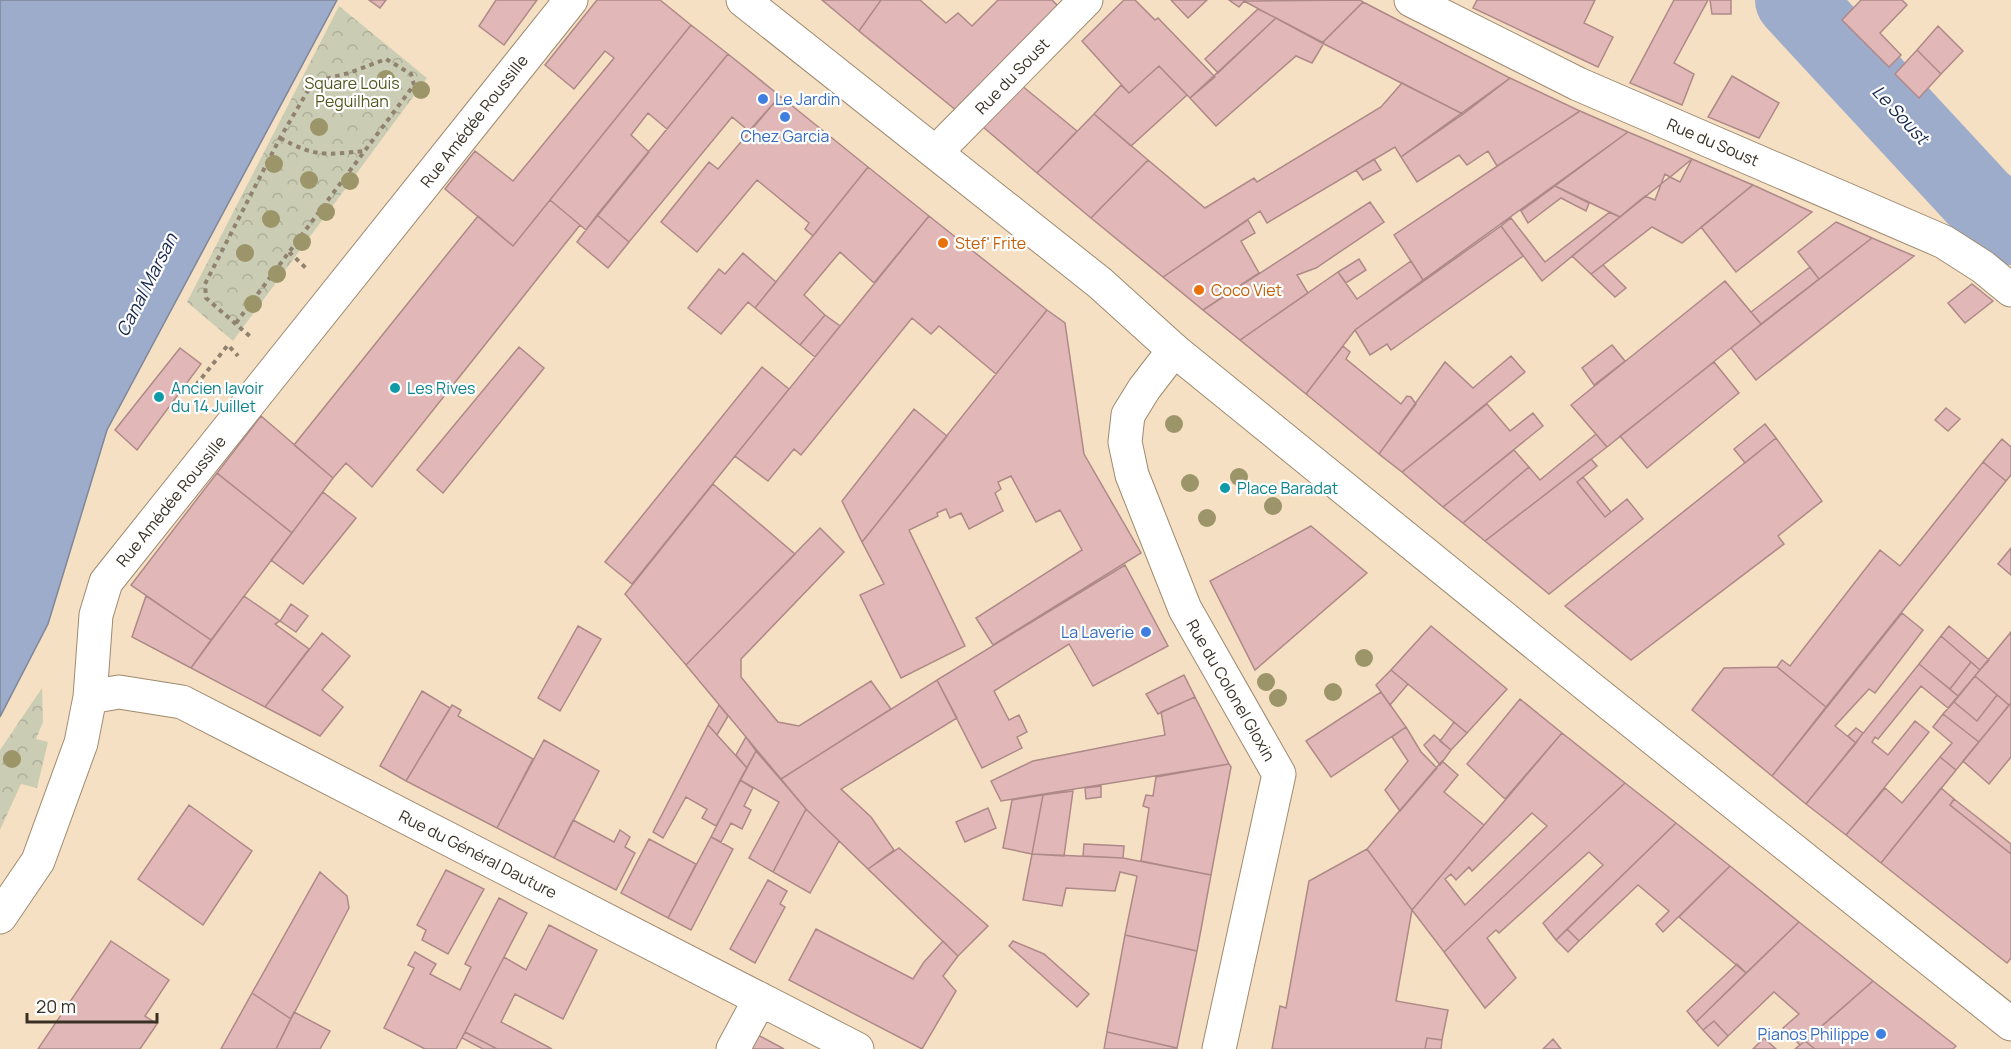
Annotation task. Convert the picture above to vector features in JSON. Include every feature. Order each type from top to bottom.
[{"type":"street","name":"Rue Amédée Roussille","points":[[0,917],[38,861],[81,743],[90,697],[96,615],[106,582],[571,0]]},
{"type":"street","points":[[743,0],[1100,283],[1174,350],[1589,687],[2011,1024]]},
{"type":"street","name":"Rue du Soust","points":[[936,152],[1086,0]]},
{"type":"street","name":"Rue du Soust","points":[[1411,0],[1578,84],[1944,242],[1983,267],[2011,290]]},
{"type":"street","name":"Rue du Colonel Gloxin","points":[[1174,350],[1144,389],[1128,415],[1125,442],[1132,475],[1185,609],[1279,774],[1219,1049]]},
{"type":"street","name":"Rue du Général Dauture","points":[[90,697],[119,692],[182,702],[857,1049]]},
{"type":"street","points":[[733,1049],[760,999]]},
{"type":"path","points":[[236,324],[414,85],[411,74],[386,59],[313,82],[280,138],[205,284],[206,298],[255,341],[248,349]]},
{"type":"path","points":[[280,138],[305,152],[323,155],[364,151]]},
{"type":"path","points":[[289,252],[309,272]]},
{"type":"path","points":[[196,385],[228,345],[241,358]]},
{"type":"green space","name":"Square Louis Peguilhan","points":[[339,6],[427,78],[233,341],[187,302]]},
{"type":"green space","points":[[42,688],[43,722],[36,739],[48,742],[37,788],[21,784],[0,830],[0,750]]},
{"type":"water","name":"Canal Marsan","points":[[0,0],[337,0],[107,430],[48,624],[0,717]]},
{"type":"building","points":[[369,0],[386,0],[380,8]]},
{"type":"building","points":[[496,0],[537,0],[504,45],[479,26]]},
{"type":"building","points":[[597,0],[660,0],[691,25],[513,246],[445,189],[475,151],[513,181],[614,58],[605,51],[574,89],[545,65]]},
{"type":"building","points":[[822,0],[881,0],[859,31]]},
{"type":"building","points":[[881,0],[920,0],[946,23],[958,13],[972,26],[998,0],[1052,0],[1058,6],[957,111],[859,31]]},
{"type":"building","points":[[1124,0],[1135,0],[1155,20],[1158,18],[1215,77],[1190,98],[1159,66],[1129,93],[1082,41]]},
{"type":"building","points":[[1171,0],[1207,0],[1188,18]]},
{"type":"building","points":[[1229,0],[1245,0],[1239,7]]},
{"type":"building","points":[[1360,0],[1363,2],[1322,43],[1244,1]]},
{"type":"building","points":[[1477,0],[1595,0],[1584,23],[1613,37],[1598,67],[1473,8]]},
{"type":"building","points":[[1674,0],[1708,0],[1674,63],[1694,74],[1682,105],[1630,83]]},
{"type":"building","points":[[1710,0],[1731,0],[1731,14],[1712,14]]},
{"type":"building","points":[[1861,0],[1902,0],[1907,5],[1880,33],[1901,55],[1889,67],[1842,20]]},
{"type":"building","points":[[1363,2],[1510,78],[1463,114],[1322,43]]},
{"type":"building","points":[[1258,9],[1276,18],[1218,73],[1205,59]]},
{"type":"building","points":[[1276,18],[1324,43],[1312,63],[1296,56],[1216,126],[1190,98]]},
{"type":"building","points":[[691,25],[728,54],[667,129],[648,113],[631,135],[649,152],[586,230],[550,200]]},
{"type":"building","points":[[1938,26],[1963,51],[1941,74],[1917,50]]},
{"type":"building","points":[[1917,50],[1941,74],[1919,98],[1895,74]]},
{"type":"building","points":[[728,54],[780,96],[749,131],[732,117],[629,242],[597,215]]},
{"type":"building","points":[[1159,66],[1187,95],[1131,146],[1094,114],[1121,85],[1129,93]]},
{"type":"building","points":[[1732,76],[1779,103],[1759,138],[1708,117]]},
{"type":"building","points":[[1510,78],[1580,111],[1497,166],[1488,151],[1467,165],[1459,155],[1417,182],[1401,157]]},
{"type":"building","points":[[1402,83],[1463,114],[1401,157],[1395,147],[1267,223],[1260,211],[1163,277],[1091,218],[1148,160],[1205,208],[1254,178],[1257,182],[1381,107]]},
{"type":"building","points":[[1021,85],[1077,131],[1037,173],[983,127]]},
{"type":"building","points":[[780,96],[868,167],[813,236],[805,229],[809,223],[757,180],[697,252],[661,222],[709,162],[718,169]]},
{"type":"building","points":[[1580,111],[1628,132],[1423,280],[1394,235]]},
{"type":"building","points":[[1094,114],[1148,160],[1091,218],[1037,173]]},
{"type":"building","points":[[1628,132],[1692,159],[1670,177],[1665,174],[1661,184],[1620,217],[1555,186]]},
{"type":"building","points":[[1374,159],[1381,170],[1363,180],[1356,170]]},
{"type":"building","points":[[1692,159],[1753,185],[1682,243],[1652,227],[1591,274],[1572,256],[1645,196],[1655,200],[1661,184],[1670,177],[1680,182]]},
{"type":"building","points":[[868,167],[929,216],[874,283],[840,252],[804,295],[825,315],[800,345],[755,308]]},
{"type":"building","points":[[1753,185],[1812,212],[1736,272],[1701,227]]},
{"type":"building","points":[[1555,186],[1589,203],[1586,211],[1561,198],[1528,223],[1521,211]]},
{"type":"building","name":"Les Rives","points":[[550,200],[580,225],[372,487],[346,463],[333,478],[294,445],[478,216],[513,246]]},
{"type":"building","points":[[1370,202],[1384,222],[1316,268],[1297,275],[1308,293],[1240,340],[1203,310]]},
{"type":"building","points":[[1610,212],[1620,217],[1542,281],[1501,226],[1511,218],[1545,262]]},
{"type":"building","points":[[597,215],[629,242],[608,268],[577,242]]},
{"type":"building","points":[[929,216],[1047,310],[996,374],[939,326],[931,334],[912,318],[801,455],[794,449],[768,481],[735,456]]},
{"type":"building","points":[[1248,220],[1255,233],[1241,241],[1259,273],[1203,310],[1163,277]]},
{"type":"building","points":[[1836,222],[1872,238],[1819,279],[1798,252]]},
{"type":"building","points":[[1501,226],[1523,256],[1391,350],[1387,344],[1370,355],[1355,330]]},
{"type":"building","points":[[1872,238],[1914,256],[1756,380],[1731,348]]},
{"type":"building","points":[[743,253],[776,282],[755,308],[748,302],[721,334],[688,308],[719,269],[725,274]]},
{"type":"building","points":[[1359,259],[1366,270],[1346,283],[1338,272]]},
{"type":"building","points":[[1411,261],[1423,280],[1355,330],[1306,394],[1240,340],[1338,272],[1357,299]]},
{"type":"building","points":[[1603,265],[1626,288],[1615,297],[1591,274]]},
{"type":"building","points":[[1810,267],[1819,279],[1761,324],[1751,312]]},
{"type":"building","points":[[1725,281],[1761,324],[1607,447],[1571,405]]},
{"type":"building","points":[[1972,284],[1993,301],[1965,323],[1948,303]]},
{"type":"building","points":[[1047,310],[1065,323],[1084,454],[1141,553],[993,645],[976,618],[1082,550],[1060,510],[1036,522],[1011,476],[998,482],[1001,489],[995,493],[1003,511],[969,529],[961,513],[950,518],[946,509],[937,513],[938,516],[909,530],[965,646],[901,678],[860,595],[884,584],[862,542]]},
{"type":"building","points":[[825,315],[840,326],[815,357],[800,345]]},
{"type":"building","points":[[1612,345],[1625,361],[1594,385],[1582,368]]},
{"type":"building","points":[[1343,346],[1350,352],[1346,359],[1401,404],[1407,396],[1411,397],[1416,404],[1379,454],[1306,394]]},
{"type":"building","points":[[519,347],[544,368],[443,493],[417,470]]},
{"type":"building","name":"Ancien lavoir du 14 Juillet","points":[[180,348],[201,364],[137,450],[115,430]]},
{"type":"building","points":[[1511,356],[1525,372],[1402,472],[1379,454],[1445,362],[1473,388]]},
{"type":"building","points":[[1714,362],[1739,393],[1647,468],[1620,436]]},
{"type":"building","points":[[762,367],[789,389],[632,584],[605,562]]},
{"type":"building","points":[[1487,404],[1510,431],[1533,413],[1543,426],[1443,507],[1402,472]]},
{"type":"building","points":[[1946,408],[1960,419],[1948,431],[1935,420]]},
{"type":"building","points":[[914,409],[947,436],[862,542],[842,501]]},
{"type":"building","points":[[261,416],[333,478],[292,533],[217,473]]},
{"type":"building","points":[[1765,424],[1776,438],[1745,463],[1734,449]]},
{"type":"building","points":[[1596,434],[1607,447],[1485,541],[1463,523],[1529,467],[1540,480]]},
{"type":"building","points":[[1776,438],[1822,501],[1778,536],[1784,544],[1631,660],[1565,606]]},
{"type":"building","points":[[2002,439],[2011,447],[2011,475],[2006,481],[1983,462]]},
{"type":"building","points":[[1514,450],[1529,467],[1463,523],[1443,507]]},
{"type":"building","points":[[1591,459],[1597,466],[1577,482],[1605,517],[1627,499],[1643,519],[1549,594],[1485,541]]},
{"type":"building","points":[[1983,462],[2006,481],[1826,707],[1777,667],[1782,660],[1790,666],[1880,550],[1900,566]]},
{"type":"building","points":[[217,473],[292,533],[211,640],[131,585]]},
{"type":"building","points":[[1583,477],[1611,512],[1605,517],[1577,482]]},
{"type":"building","points":[[713,484],[795,554],[686,665],[625,594]]},
{"type":"building","points":[[323,492],[356,518],[303,584],[271,560]]},
{"type":"building","points":[[1311,526],[1367,573],[1255,670],[1210,581]]},
{"type":"building","points":[[820,528],[844,552],[741,659],[741,677],[778,722],[799,726],[871,681],[891,709],[781,779],[686,665]]},
{"type":"building","points":[[2011,548],[2011,575],[1998,564]]},
{"type":"building","points":[[1125,565],[1168,646],[1093,686],[1069,644],[994,691],[1009,720],[1019,715],[1027,732],[1017,737],[1022,748],[982,768],[937,680]]},
{"type":"building","points":[[146,596],[211,640],[191,668],[132,637]]},
{"type":"building","points":[[244,596],[280,621],[275,624],[309,649],[265,707],[191,668]]},
{"type":"building","points":[[291,604],[308,616],[296,632],[280,621]]},
{"type":"building","points":[[1902,613],[1923,630],[1875,693],[1869,689],[1835,726],[1856,743],[1806,804],[1772,776]]},
{"type":"building","points":[[578,626],[601,639],[560,711],[538,698]]},
{"type":"building","points":[[1431,626],[1507,689],[1467,733],[1391,670]]},
{"type":"building","points":[[1949,626],[1989,660],[1980,670],[1941,636]]},
{"type":"building","points":[[2011,632],[2011,703],[2009,705],[1975,676]]},
{"type":"building","points":[[322,633],[350,656],[322,690],[343,707],[320,736],[265,707]]},
{"type":"building","points":[[1941,636],[1971,662],[1950,689],[1919,664]]},
{"type":"building","points":[[1971,662],[1980,670],[1958,696],[1950,689]]},
{"type":"building","points":[[1919,664],[1958,696],[1948,708],[1921,686],[1878,739],[1875,737],[1872,742],[1888,755],[1915,721],[1929,732],[1846,835],[1806,804]]},
{"type":"building","points":[[1777,667],[1826,707],[1772,776],[1692,710],[1724,668]]},
{"type":"building","points":[[1391,670],[1408,684],[1390,705],[1376,685]]},
{"type":"building","points":[[1184,675],[1195,697],[1158,714],[1146,694]]},
{"type":"building","points":[[1975,676],[1997,695],[1977,721],[1954,702]]},
{"type":"building","points":[[937,680],[957,718],[841,789],[871,817],[894,850],[868,869],[806,809],[781,779]]},
{"type":"building","points":[[422,691],[450,708],[406,781],[380,766]]},
{"type":"building","points":[[1381,692],[1406,727],[1331,777],[1306,741]]},
{"type":"building","points":[[1997,695],[2009,705],[1979,742],[1943,714],[1954,702],[1977,721]]},
{"type":"building","points":[[1195,697],[1229,764],[1001,801],[991,781],[1033,761],[1165,735],[1161,712]]},
{"type":"building","points":[[1520,699],[1562,733],[1505,799],[1467,764]]},
{"type":"building","points":[[2011,703],[2011,757],[1989,784],[1963,761]]},
{"type":"building","points":[[452,705],[461,710],[458,716],[533,759],[497,828],[406,781]]},
{"type":"building","points":[[719,705],[728,716],[717,735],[708,725]]},
{"type":"building","points":[[1943,714],[1979,742],[1956,770],[1940,757],[1952,743],[1933,727]]},
{"type":"building","points":[[1454,722],[1467,733],[1451,750],[1440,741]]},
{"type":"building","points":[[708,725],[747,768],[716,826],[702,818],[707,809],[686,797],[663,838],[653,832]]},
{"type":"building","points":[[1406,727],[1421,752],[1437,768],[1400,811],[1385,790],[1408,761],[1392,737]]},
{"type":"building","points":[[1856,728],[1863,733],[1856,743],[1848,736]]},
{"type":"building","points":[[1562,733],[1625,783],[1444,952],[1412,910]],"holes":[[[1532,813],[1547,826],[1465,905],[1445,879],[1451,874],[1456,880],[1469,867],[1472,871]]]},
{"type":"building","points":[[1434,735],[1451,750],[1440,765],[1424,745]]},
{"type":"building","points":[[746,737],[756,751],[747,768],[736,755]]},
{"type":"building","points":[[544,740],[599,771],[554,858],[497,828]]},
{"type":"building","points":[[756,751],[806,809],[773,872],[749,858],[779,802],[740,780]]},
{"type":"building","points":[[1940,757],[1956,770],[1881,863],[1846,835],[1885,788],[1902,803]]},
{"type":"building","points":[[1442,761],[1458,775],[1444,792],[1484,825],[1412,910],[1367,849]]},
{"type":"building","points":[[1229,764],[1231,767],[1211,875],[1141,861],[1149,808],[1143,806],[1146,795],[1153,796],[1156,777]]},
{"type":"building","points":[[740,780],[753,788],[744,806],[751,810],[742,829],[731,823],[721,842],[711,837]]},
{"type":"building","points":[[1625,783],[1676,823],[1556,940],[1543,923],[1603,865],[1589,852],[1499,933],[1496,930],[1487,938],[1516,978],[1485,1008],[1444,952]]},
{"type":"building","points":[[1101,786],[1101,797],[1086,799],[1085,788]]},
{"type":"building","points":[[1941,788],[1954,799],[1950,805],[2011,854],[2011,958],[2007,963],[1881,863]]},
{"type":"building","points":[[1073,791],[1064,856],[1032,854],[1043,795]]},
{"type":"building","points":[[1043,795],[1032,854],[1003,848],[1012,800]]},
{"type":"building","points":[[1954,799],[2011,844],[2011,854],[1950,805]]},
{"type":"building","points":[[189,805],[252,851],[203,925],[138,879]]},
{"type":"building","points":[[988,808],[996,828],[965,842],[956,822]]},
{"type":"building","points":[[806,809],[839,841],[810,893],[773,872]]},
{"type":"building","points":[[573,820],[614,842],[620,830],[630,837],[625,847],[635,853],[616,890],[554,858]]},
{"type":"building","points":[[1676,823],[1730,866],[1663,932],[1656,924],[1669,911],[1638,885],[1579,941],[1567,929]]},
{"type":"building","points":[[711,837],[733,849],[691,930],[668,918]]},
{"type":"building","points":[[649,839],[696,864],[668,918],[621,893]]},
{"type":"building","points":[[1084,844],[1124,846],[1123,858],[1083,856]]},
{"type":"building","points":[[899,848],[988,926],[958,956],[868,869]]},
{"type":"building","points":[[1367,849],[1412,910],[1396,1001],[1448,1010],[1442,1040],[1427,1038],[1425,1049],[1272,1049],[1280,1006],[1286,1008],[1309,881]]},
{"type":"building","points":[[1032,854],[1123,858],[1211,875],[1197,951],[1125,935],[1137,876],[1120,872],[1115,891],[1066,888],[1062,906],[1023,900]]},
{"type":"building","points":[[1730,866],[1799,922],[1746,973],[1679,917]]},
{"type":"building","points":[[446,870],[484,889],[448,954],[422,940],[426,930],[417,925]]},
{"type":"building","points":[[320,872],[347,896],[349,908],[291,1019],[252,993]]},
{"type":"building","points":[[768,880],[787,891],[780,904],[785,907],[755,963],[730,949]]},
{"type":"building","points":[[499,898],[527,913],[456,1049],[425,1049],[384,1028],[414,968],[408,965],[415,952],[436,964],[430,974],[460,990],[471,967],[465,964]]},
{"type":"building","points":[[1799,922],[1873,981],[1800,1045],[1783,1028],[1799,1014],[1774,992],[1728,1036],[1714,1021],[1703,1030],[1696,1022]]},
{"type":"building","points":[[549,925],[597,950],[563,1019],[515,994],[501,1022],[552,1049],[497,1049],[465,1032],[504,957],[526,970]]},
{"type":"building","points":[[816,929],[913,979],[924,962],[943,941],[958,956],[943,976],[956,991],[922,1049],[789,980]]},
{"type":"building","points":[[1567,929],[1579,941],[1568,952],[1556,940]]},
{"type":"building","points":[[1125,935],[1197,951],[1177,1048],[1107,1032]]},
{"type":"building","points":[[111,941],[169,980],[145,1016],[157,1024],[140,1049],[38,1049]]},
{"type":"building","points":[[1013,941],[1044,954],[1089,994],[1077,1007],[1009,946]]},
{"type":"building","points":[[1737,964],[1746,973],[1696,1022],[1687,1011]]},
{"type":"building","points":[[1873,981],[1956,1046],[1953,1049],[1815,1049],[1805,1041]]},
{"type":"building","points":[[252,993],[291,1019],[276,1049],[221,1049]]},
{"type":"building","points":[[294,1012],[330,1031],[320,1049],[276,1049]]},
{"type":"building","points":[[1714,1021],[1728,1036],[1718,1046],[1703,1030]]},
{"type":"building","points":[[465,1032],[497,1049],[483,1049],[462,1038]]},
{"type":"building","points":[[1107,1032],[1177,1048],[1177,1049],[1104,1049]]},
{"type":"building","points":[[758,1035],[784,1049],[750,1049]]},
{"type":"building","points":[[1427,1038],[1442,1040],[1441,1049],[1425,1049]]},
{"type":"building","points":[[1764,1038],[1776,1049],[1753,1049]]},
{"type":"building","points":[[1553,1039],[1561,1049],[1543,1049]]},
{"type":"building","points":[[1805,1041],[1815,1049],[1795,1049]]},
{"type":"waterway","name":"Le Soust","points":[[1794,0],[1981,202],[2011,226]]},
{"type":"place","name":"Le Jardin","points":[[763,99]]},
{"type":"place","name":"Chez Garcia","points":[[785,117]]},
{"type":"place","name":"Stef' Frite","points":[[943,243]]},
{"type":"place","name":"Coco Viet","points":[[1199,290]]},
{"type":"place","name":"Les Rives","points":[[395,388]]},
{"type":"place","name":"Ancien lavoir du 14 Juillet","points":[[159,397]]},
{"type":"place","name":"Place Baradat","points":[[1225,488]]},
{"type":"place","name":"La Laverie","points":[[1146,632]]},
{"type":"place","name":"Pianos Philippe","points":[[1881,1034]]}]
